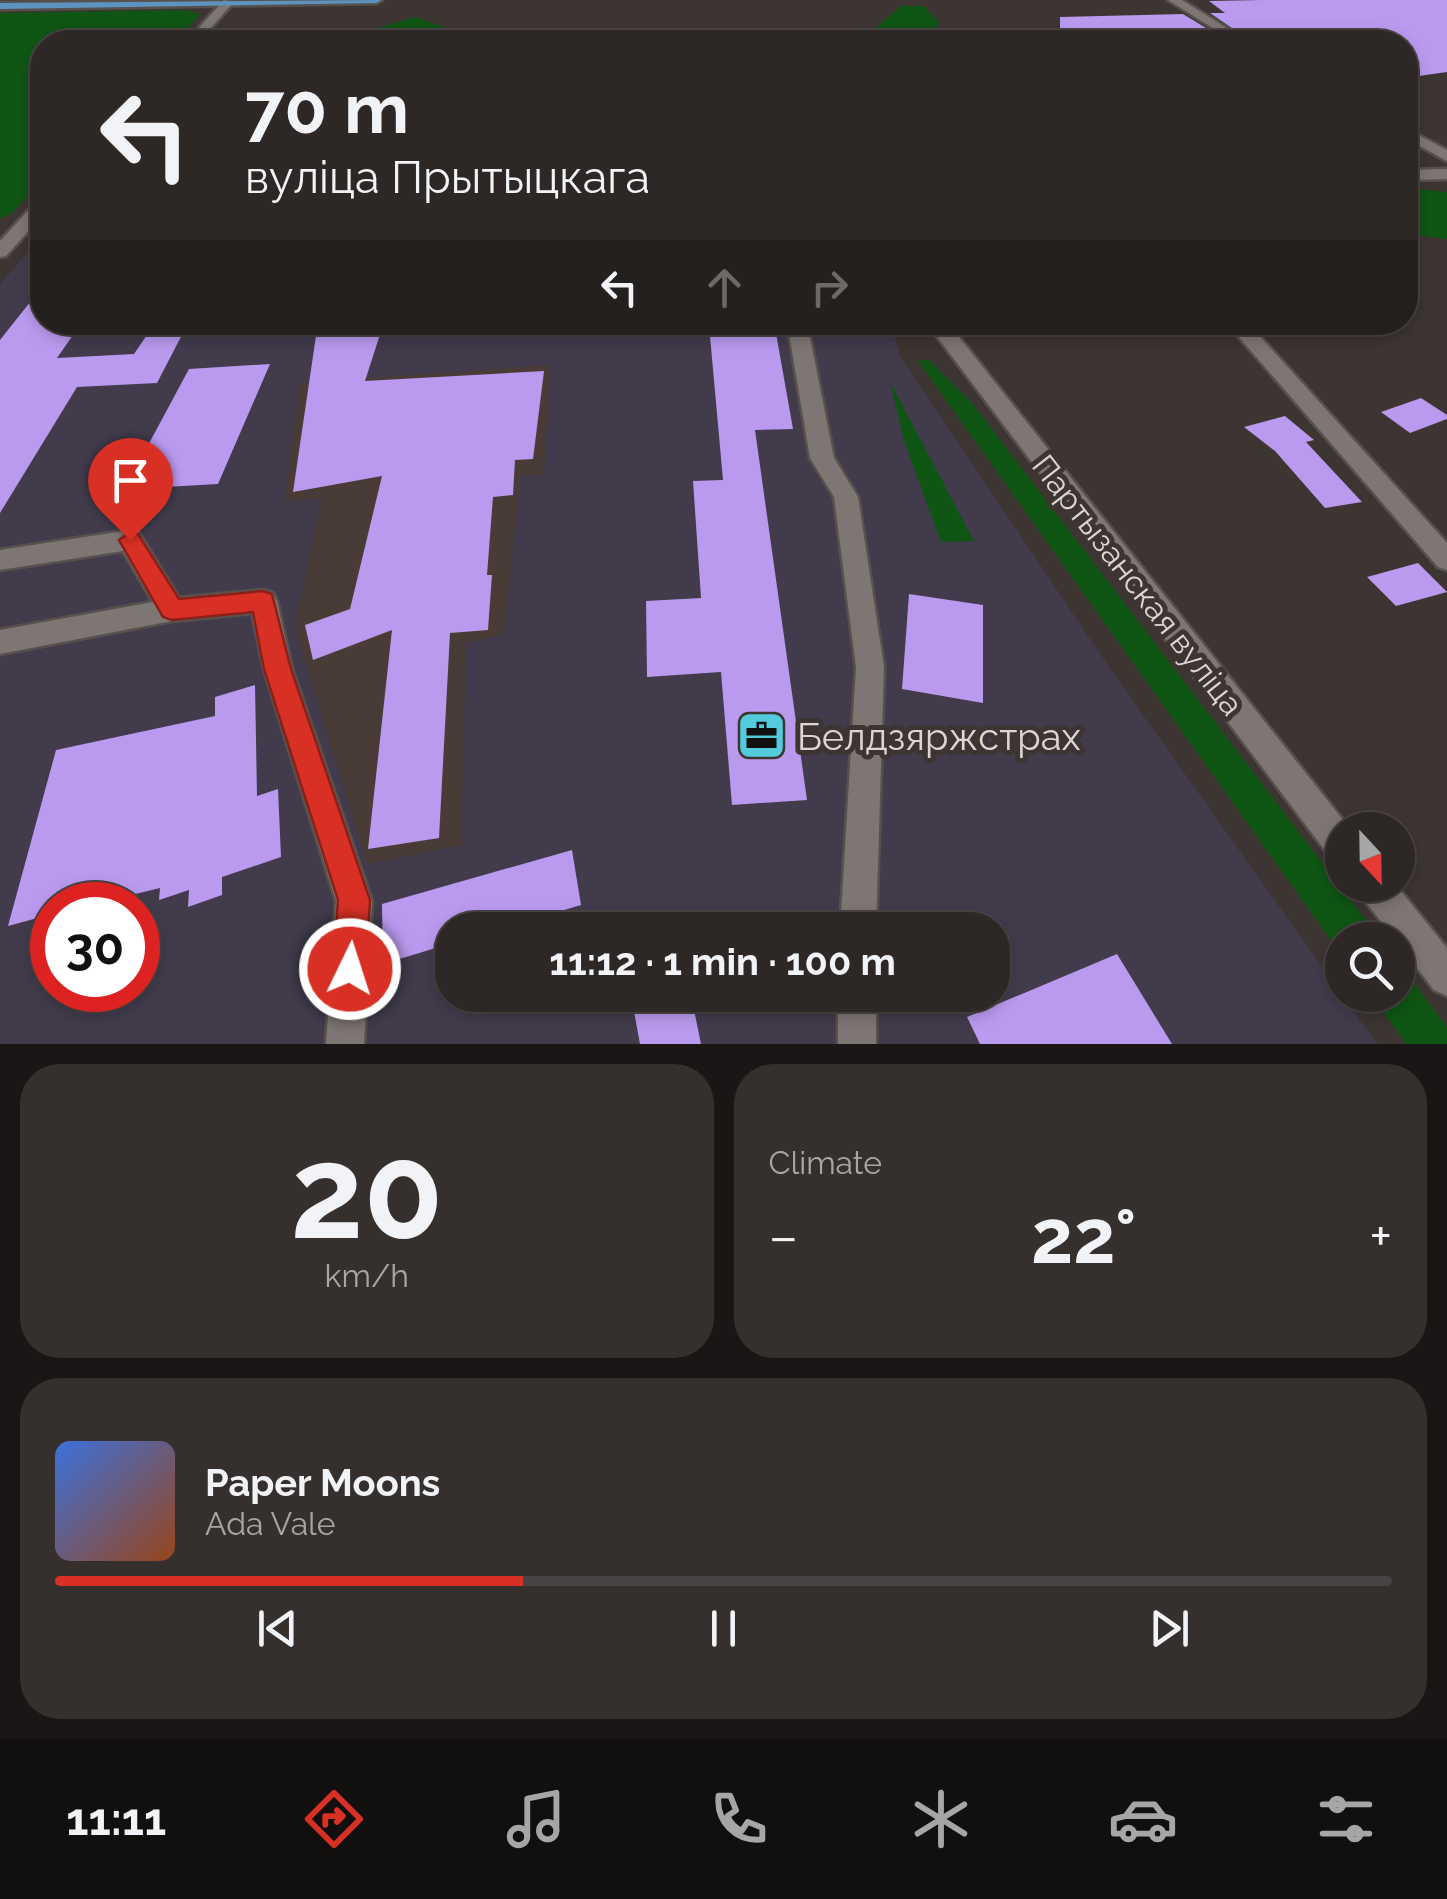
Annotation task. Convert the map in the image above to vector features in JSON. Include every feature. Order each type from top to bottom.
[{"type":"main road","points":[[0,6],[376,0]]},
{"type":"street","points":[[1174,0],[1223,30]]},
{"type":"street","points":[[203,30],[228,2]]},
{"type":"street","points":[[1418,139],[1447,156]]},
{"type":"street","points":[[1418,175],[1447,174]]},
{"type":"street","points":[[0,252],[30,219]]},
{"type":"street","points":[[16,235],[30,234]]},
{"type":"street","points":[[798,335],[822,458],[846,497],[870,666],[859,912]]},
{"type":"street","name":"Партызанская вуліца","points":[[946,335],[1325,822]]},
{"type":"street","points":[[1248,335],[1447,560]]},
{"type":"street","points":[[0,560],[130,540],[172,610]]},
{"type":"street","points":[[0,642],[172,610],[263,601],[278,669],[354,900],[345,1044]]},
{"type":"street","points":[[1387,902],[1447,978]]},
{"type":"street","points":[[856,1044],[857,1012]]},
{"type":"shaded area","points":[[30,251],[30,335],[894,335],[901,358],[1109,667],[1325,971],[1325,1012],[1354,1012],[1377,1044],[0,1044],[0,284]]},
{"type":"shaded area","points":[[550,365],[544,474],[520,476],[504,634],[466,643],[461,845],[367,864],[295,627],[322,498],[285,501],[300,383]]},
{"type":"green space","points":[[901,6],[924,6],[939,23],[934,30],[873,30]]},
{"type":"green space","points":[[184,10],[200,14],[186,30],[30,30],[30,194],[11,214],[0,218],[0,13]]},
{"type":"green space","points":[[415,17],[452,30],[371,30]]},
{"type":"green space","points":[[1418,189],[1447,192],[1447,239],[1418,236]]},
{"type":"green space","points":[[928,359],[972,403],[1325,866],[1325,902],[1352,902],[1367,922],[1325,922],[1325,932],[918,361]]},
{"type":"green space","points":[[890,382],[974,541],[941,542],[904,441]]},
{"type":"green space","points":[[1415,985],[1447,1027],[1447,1044],[1406,1044],[1383,1012],[1415,1012]]},
{"type":"building","points":[[1447,0],[1447,72],[1418,76],[1418,30],[1235,30],[1210,13],[1225,13],[1209,1]]},
{"type":"building","points":[[1183,14],[1209,30],[1060,30],[1060,17]]},
{"type":"building","points":[[30,302],[30,335],[73,335],[57,358],[134,354],[147,335],[182,335],[157,383],[77,387],[0,513],[0,340]]},
{"type":"building","points":[[316,335],[380,335],[365,381],[544,371],[533,459],[515,460],[513,495],[493,497],[487,575],[492,575],[488,630],[450,633],[439,838],[368,849],[392,630],[313,660],[305,625],[350,609],[382,476],[293,492]]},
{"type":"building","points":[[710,335],[776,335],[793,429],[755,430],[807,800],[732,805],[721,672],[647,677],[646,601],[701,598],[693,481],[723,480]]},
{"type":"building","points":[[270,364],[218,484],[148,488],[162,461],[139,462],[189,369]]},
{"type":"building","points":[[1421,398],[1447,415],[1447,419],[1410,433],[1381,412]]},
{"type":"building","points":[[1285,416],[1314,440],[1306,442],[1362,502],[1325,508],[1275,451],[1244,427]]},
{"type":"building","points":[[1418,563],[1447,592],[1396,606],[1367,577]]},
{"type":"building","points":[[909,594],[983,605],[983,703],[902,689]]},
{"type":"building","points":[[255,685],[257,796],[278,789],[281,857],[222,877],[222,895],[188,907],[189,890],[160,900],[160,882],[30,882],[30,920],[8,926],[56,750],[215,716],[215,697]]},
{"type":"building","points":[[572,850],[581,905],[557,912],[435,912],[435,948],[383,964],[382,904]]},
{"type":"building","points":[[1117,954],[1172,1044],[980,1044],[967,1017],[979,1012],[1010,1012],[1010,999]]},
{"type":"building","points":[[634,1012],[694,1012],[701,1044],[640,1044]]},
{"type":"place","name":"Белдзяржстрах","points":[[762,736]]},
{"type":"route","points":[[130,540],[172,610],[263,601],[278,669],[354,900],[350,969]]}]
